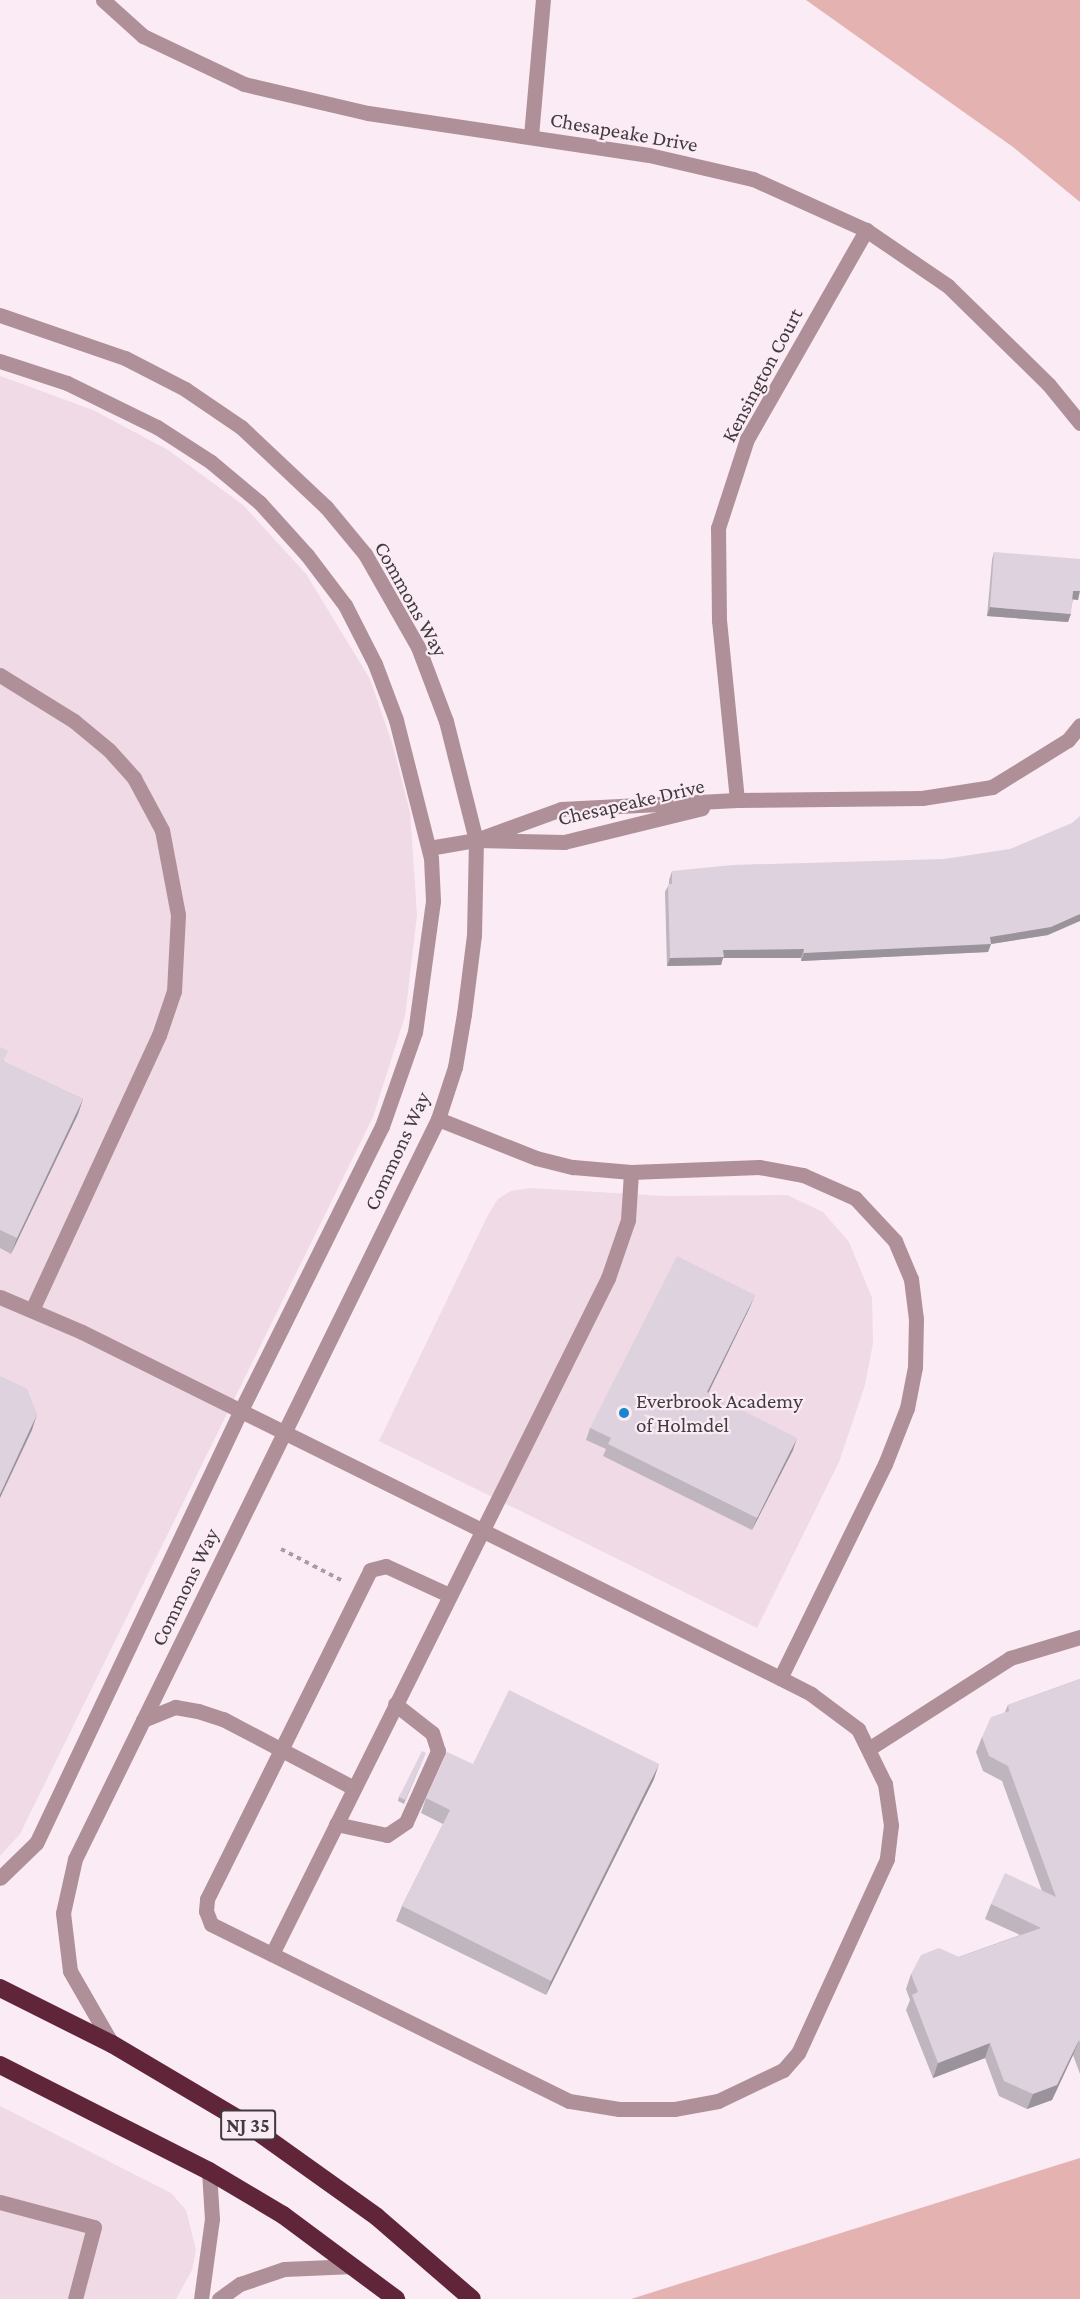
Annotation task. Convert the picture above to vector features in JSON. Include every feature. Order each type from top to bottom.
[{"type":"highway","name":"NJ 35","points":[[0,1988],[112,2044],[244,2122],[333,2184],[472,2299]]},
{"type":"highway","name":"NJ 35","points":[[0,2065],[209,2171],[283,2215],[396,2299]]},
{"type":"street","name":"Chesapeake Drive","points":[[103,0],[143,36],[244,84],[368,113],[649,155],[753,179],[866,230],[948,286],[1049,385],[1080,423]]},
{"type":"street","points":[[531,136],[543,0]]},
{"type":"street","name":"Kensington Court","points":[[737,800],[719,621],[718,528],[747,439],[866,230]]},
{"type":"street","name":"Commons Way","points":[[0,315],[76,338],[185,389],[241,427],[326,507],[365,554],[418,647],[447,721],[476,840],[474,935],[464,1014],[455,1067],[438,1119],[75,1859],[63,1913],[70,1971],[112,2044]]},
{"type":"street","name":"Commons Way","points":[[0,361],[67,383],[157,427],[211,462],[260,503],[307,555],[345,605],[375,664],[396,720],[429,848],[433,901],[430,939],[415,1032],[401,1081],[241,1410],[36,1844],[0,1878]]},
{"type":"street","points":[[0,675],[74,721],[109,750],[134,778],[162,830],[178,915],[174,991],[159,1035],[33,1308]]},
{"type":"street","name":"Chesapeake Drive","points":[[476,840],[561,809],[737,800],[922,798],[992,787],[1068,740],[1080,725]]},
{"type":"street","name":"Chesapeake Drive","points":[[476,840],[564,842],[737,800]]},
{"type":"street","points":[[429,848],[476,840]]},
{"type":"street","points":[[438,1119],[546,1160],[631,1172],[759,1167],[820,1181],[855,1198],[883,1225],[895,1241],[911,1279],[916,1319],[915,1367],[902,1425],[780,1678]]},
{"type":"street","points":[[272,1954],[616,1258],[628,1220],[631,1172]]},
{"type":"street","points":[[0,1297],[33,1308],[284,1431],[780,1678],[843,1716],[870,1748],[885,1784],[890,1807],[890,1842],[882,1876],[798,2053],[764,2082],[718,2101],[674,2109],[630,2109],[569,2101],[211,1924],[206,1911],[207,1899],[370,1570],[386,1566],[449,1595]]},
{"type":"street","points":[[870,1748],[1010,1658],[1080,1637]]},
{"type":"street","points":[[336,1824],[387,1835],[406,1822],[438,1751],[432,1733],[395,1704]]},
{"type":"street","points":[[143,1720],[175,1707],[198,1711],[222,1719],[354,1788]]},
{"type":"street","points":[[201,2299],[212,2219],[209,2171]]},
{"type":"street","points":[[0,2202],[94,2228],[75,2299]]},
{"type":"street","points":[[219,2299],[240,2284],[284,2269],[354,2266]]},
{"type":"path","points":[[281,1549],[344,1581]]},
{"type":"shaded area","points":[[806,0],[1080,0],[1080,202],[1013,147]]},
{"type":"shaded area","points":[[0,376],[93,410],[168,450],[243,505],[306,574],[370,679],[393,746],[410,812],[417,915],[405,1016],[373,1117],[20,1834],[0,1856]]},
{"type":"shaded area","name":"Everbrook Academy of Holmdel","points":[[531,1188],[664,1196],[787,1195],[823,1212],[849,1242],[872,1298],[873,1343],[865,1385],[839,1462],[757,1628],[379,1441],[488,1215],[498,1199],[511,1191]]},
{"type":"shaded area","points":[[0,2106],[171,2193],[186,2210],[196,2250],[192,2270],[176,2299],[0,2299]]},
{"type":"shaded area","points":[[1080,2158],[1080,2299],[631,2299]]},
{"type":"building","points":[[994,552],[1080,559],[1080,591],[1073,591],[1071,614],[990,607]]},
{"type":"building","points":[[1080,816],[1080,914],[1051,927],[990,937],[991,944],[804,953],[804,949],[723,950],[724,957],[670,958],[668,884],[672,884],[672,871],[733,865],[944,859],[1010,849],[1072,823]]},
{"type":"building","points":[[0,1047],[8,1051],[3,1061],[83,1099],[17,1238],[0,1230]]},
{"type":"building","points":[[677,1256],[755,1295],[707,1392],[797,1438],[757,1518],[608,1444],[611,1438],[590,1428]]},
{"type":"building","points":[[0,1376],[27,1389],[37,1414],[0,1494]]},
{"type":"building","points":[[1080,1679],[1080,2043],[1079,2040],[1057,2085],[1033,2094],[1004,2081],[990,2043],[938,2063],[912,1995],[918,1992],[911,1974],[921,1955],[939,1948],[959,1957],[1041,1928],[991,1904],[1005,1873],[1056,1897],[1008,1766],[989,1756],[982,1737],[991,1717],[1009,1711],[1008,1705]]},
{"type":"building","points":[[509,1690],[659,1764],[551,1981],[402,1906],[450,1810],[426,1798],[447,1752],[473,1764]]},
{"type":"building","points":[[422,1751],[426,1753],[405,1800],[399,1797]]},
{"type":"place","name":"Everbrook Academy of Holmdel","points":[[624,1413]]}]
